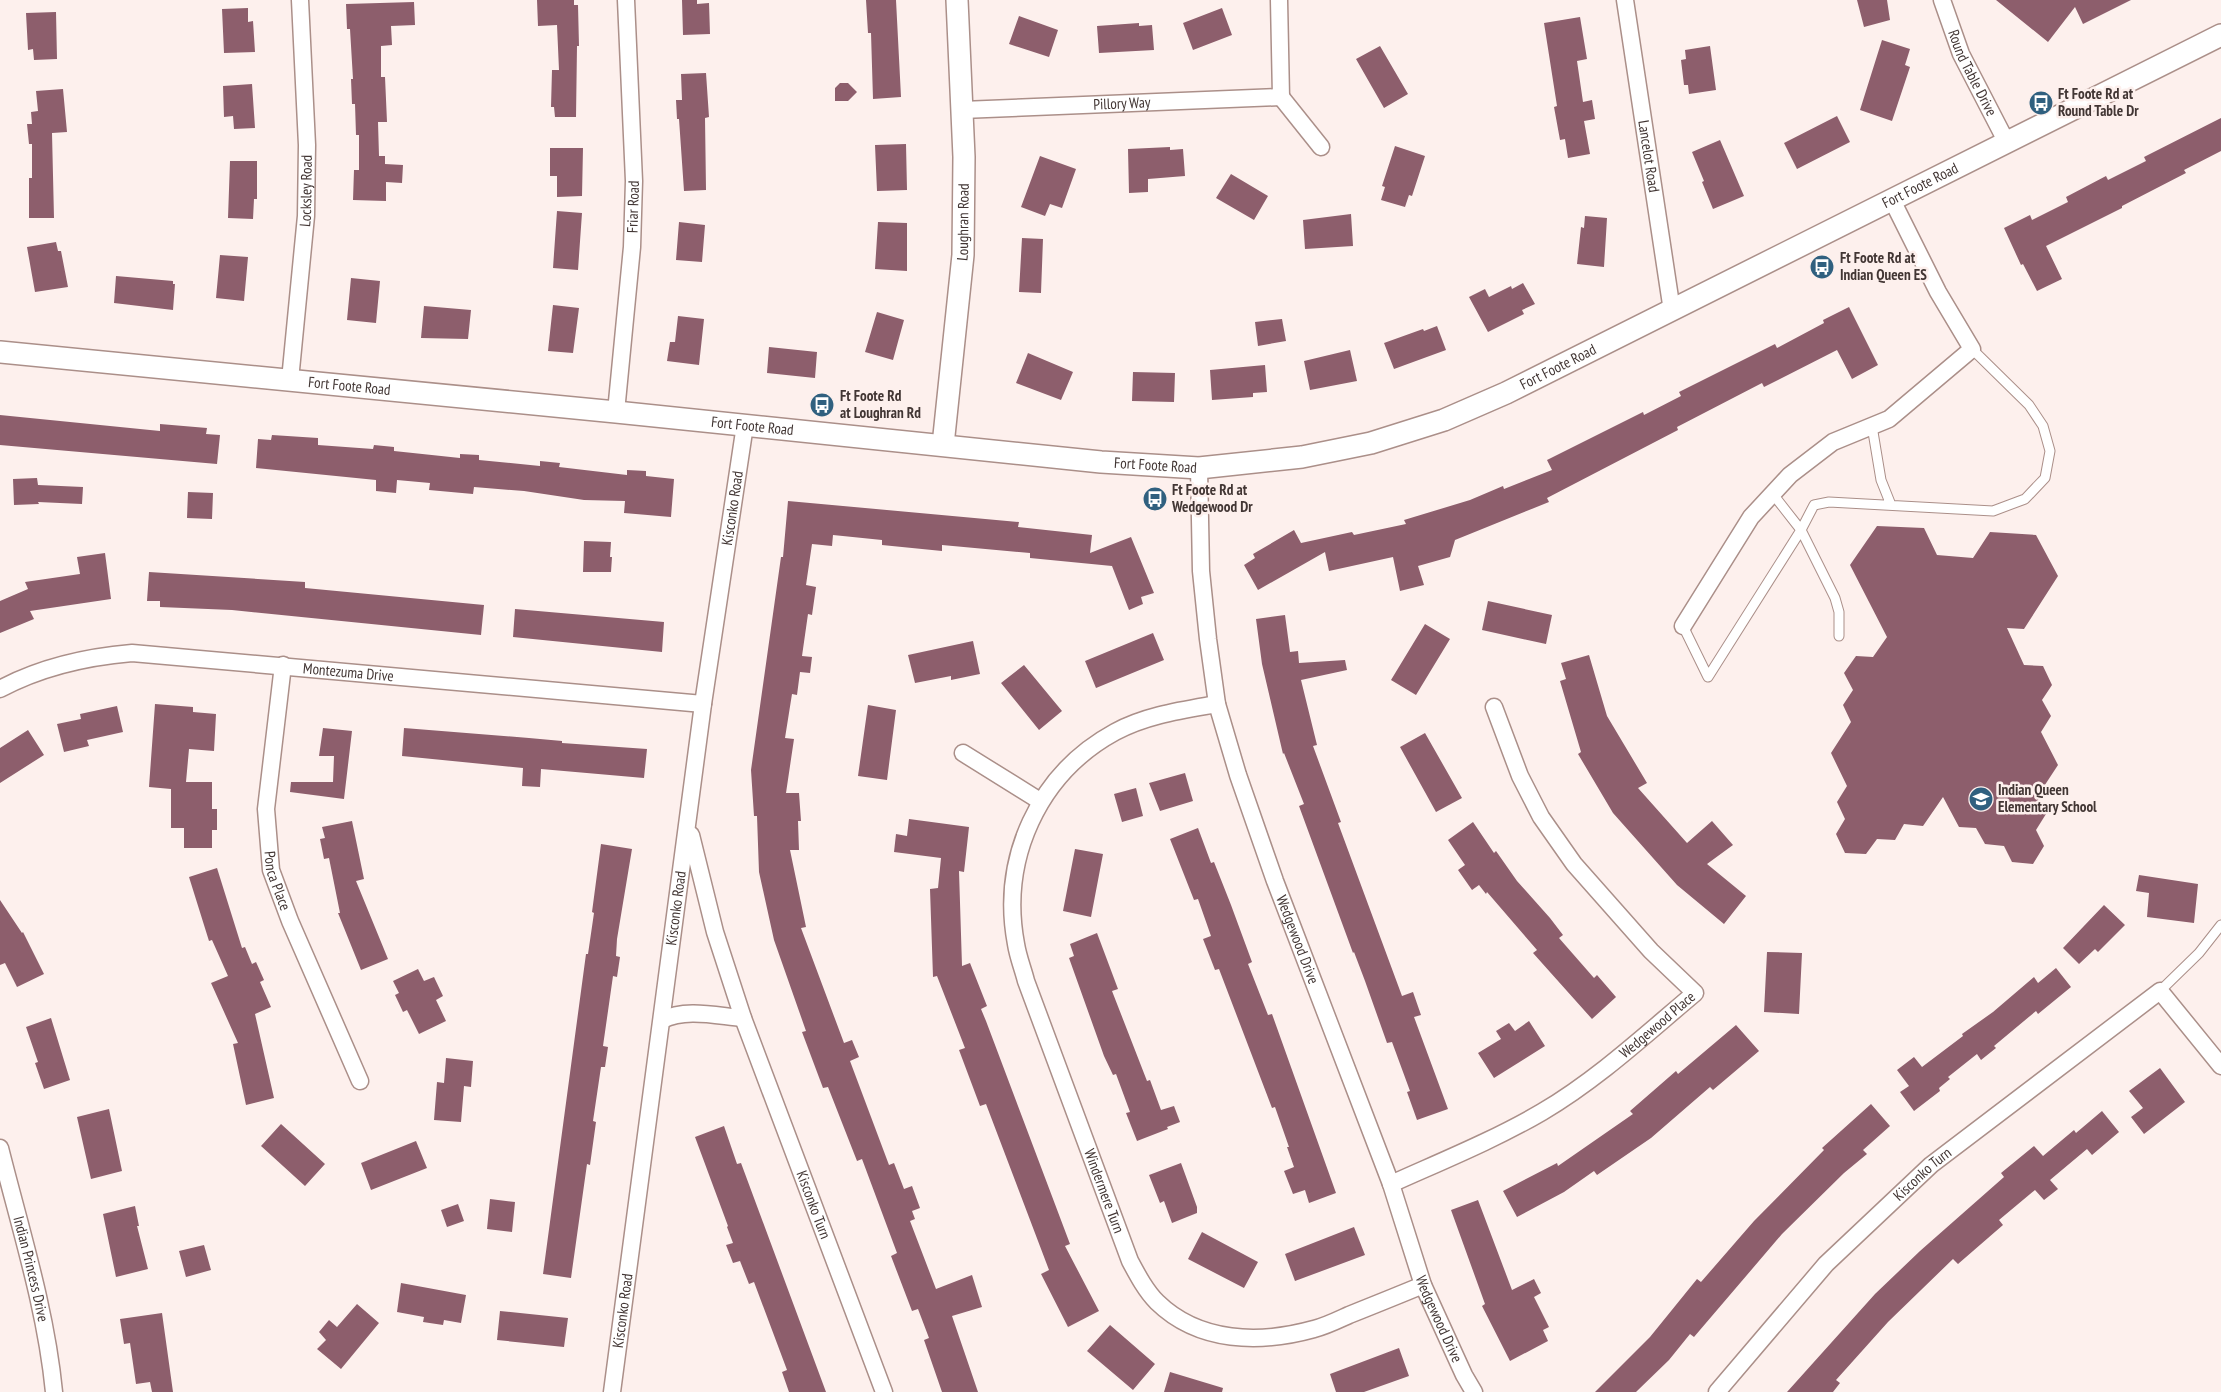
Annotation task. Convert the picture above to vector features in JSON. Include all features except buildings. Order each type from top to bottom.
[{"type":"street","name":"Locksley Road","points":[[290,380],[306,216],[307,145],[300,0]]},
{"type":"street","name":"Friar Road","points":[[616,412],[632,247],[634,181],[626,0]]},
{"type":"street","name":"Loughran Road","points":[[943,445],[963,255],[964,158],[957,0]]},
{"type":"street","points":[[1279,0],[1281,97],[1321,147]]},
{"type":"street","name":"Lancelot Road","points":[[1625,0],[1672,311]]},
{"type":"street","name":"Round Table Drive","points":[[1942,0],[1961,54],[2007,142]]},
{"type":"street","name":"Fort Foote Road","points":[[0,352],[616,412],[1101,462],[1199,468],[1302,457],[1372,443],[1444,420],[1506,393],[2221,35]]},
{"type":"street","name":"Pillory Way","points":[[962,110],[1281,97]]},
{"type":"street","points":[[1684,626],[1751,517],[1772,493],[1808,459],[1833,442],[1889,419],[1972,349],[1938,292],[1892,200]]},
{"type":"street","name":"Kisconko Road","points":[[612,1392],[704,704],[745,425]]},
{"type":"street","name":"Wedgewood Drive","points":[[1199,468],[1201,570],[1208,639],[1217,704],[1238,775],[1275,881],[1391,1184],[1423,1285],[1474,1392]]},
{"type":"street","name":"Montezuma Drive","points":[[0,689],[25,675],[67,662],[99,656],[132,653],[704,704]]},
{"type":"street","name":"Ponca Place","points":[[283,665],[266,809],[271,870],[290,921],[360,1081]]},
{"type":"street","name":"Windermere Turn","points":[[1217,704],[1147,719],[1116,731],[1089,748],[1061,775],[1040,801],[1018,854],[1015,878],[1013,913],[1016,944],[1026,981],[1130,1261],[1147,1290],[1167,1310],[1190,1326],[1211,1333],[1239,1338],[1275,1338],[1316,1329],[1423,1285]]},
{"type":"street","name":"Wedgewood Place","points":[[1391,1184],[1492,1138],[1543,1111],[1597,1075],[1695,993],[1651,951],[1574,864],[1541,817],[1520,776],[1494,707]]},
{"type":"street","points":[[963,753],[1040,801]]},
{"type":"street","name":"Kisconko Turn","points":[[689,826],[715,932],[743,1018],[884,1392]]},
{"type":"street","points":[[2160,991],[2221,1066]]},
{"type":"street","name":"Kisconko Turn","points":[[1718,1392],[1826,1264],[1931,1165],[2160,991]]},
{"type":"street","points":[[662,1020],[672,1015],[688,1014],[743,1018]]},
{"type":"street","name":"Indian Princess Drive","points":[[0,1148],[51,1358],[54,1392]]},
{"type":"lane","points":[[1684,626],[1708,677],[1801,530],[1814,505],[1829,502],[1993,511],[2025,499],[2045,478],[2050,451],[2043,426],[2029,405],[1972,349]]},
{"type":"lane","points":[[1872,426],[1881,480],[1891,505]]},
{"type":"lane","points":[[1772,493],[1801,530],[1835,598],[1839,612],[1839,636]]},
{"type":"lane","points":[[2160,991],[2199,953],[2221,925]]},
{"type":"place","name":"Ft Foote Rd at Round Table Dr","points":[[2041,103]]},
{"type":"place","name":"Ft Foote Rd at Indian Queen ES","points":[[1822,267]]},
{"type":"place","name":"Ft Foote Rd at Loughran Rd","points":[[822,405]]},
{"type":"place","name":"Ft Foote Rd at Wedgewood Dr","points":[[1155,499]]},
{"type":"place","name":"Indian Queen Elementary School","points":[[1981,799]]}]
